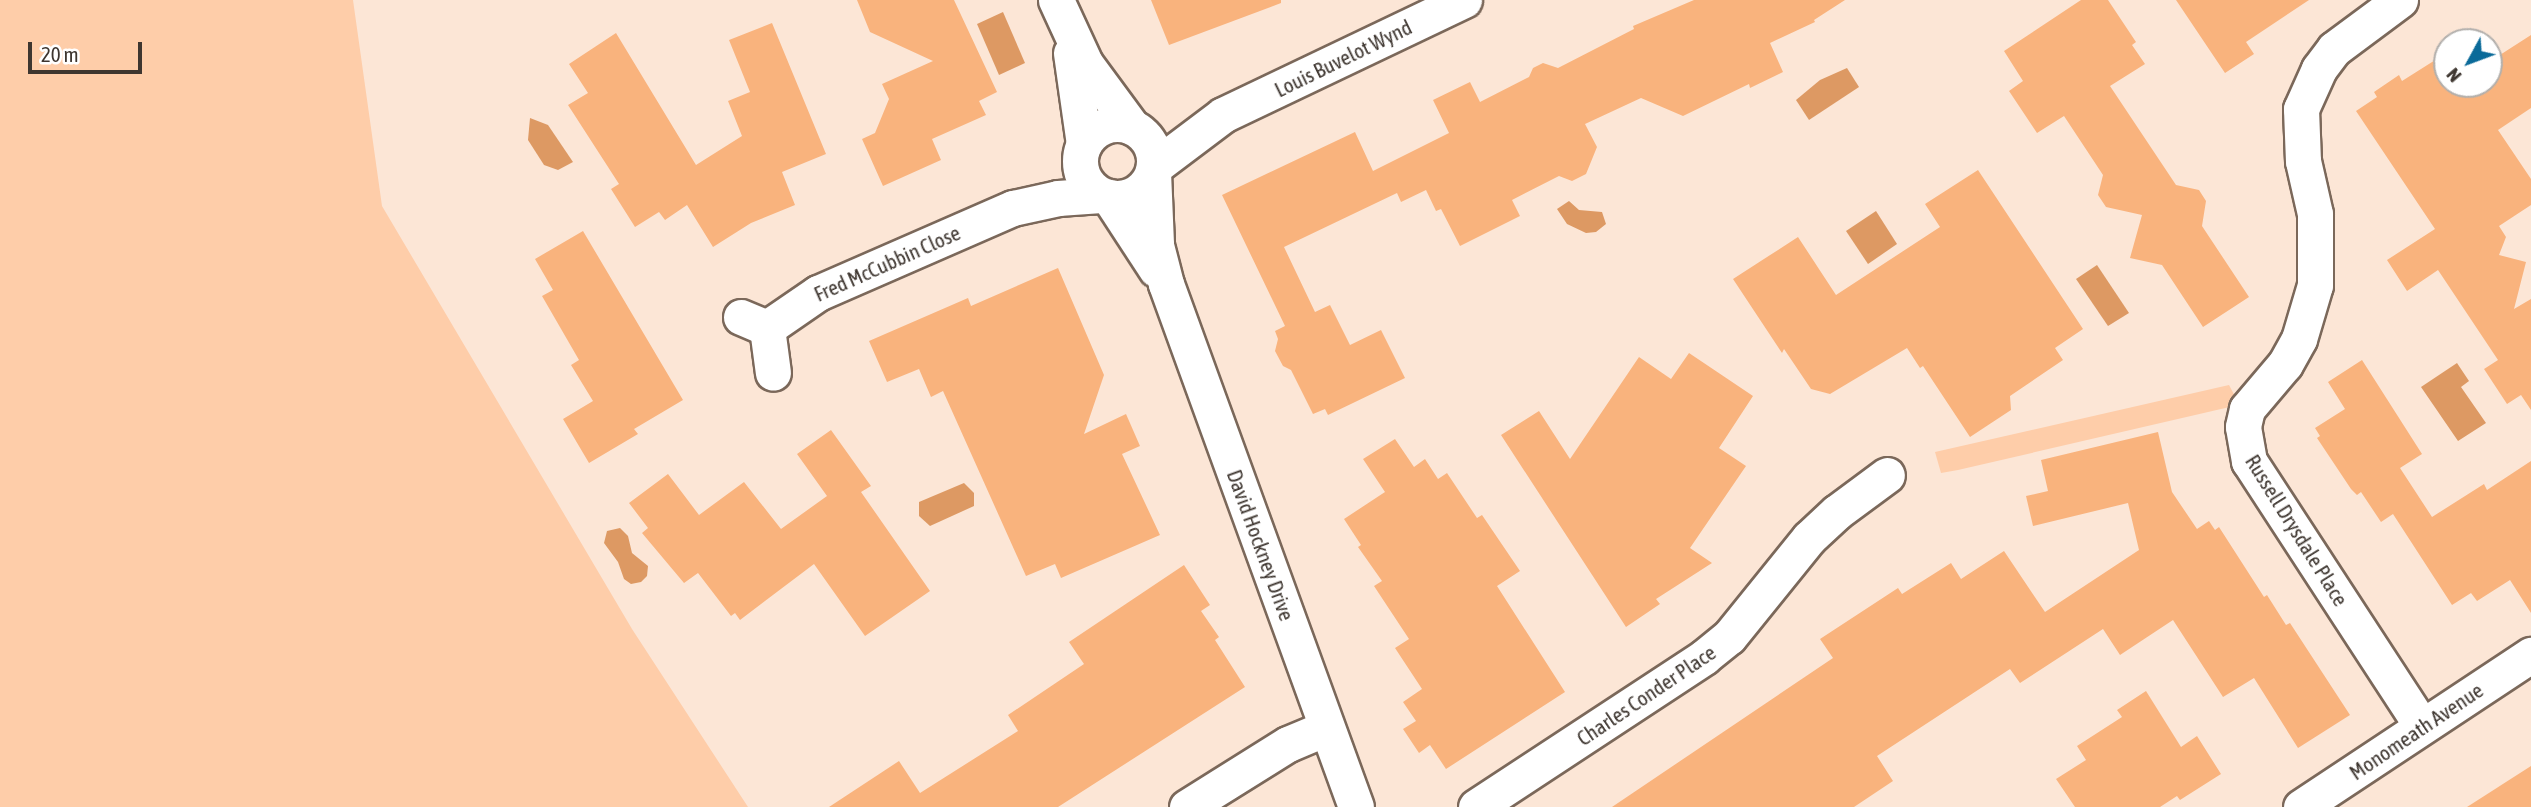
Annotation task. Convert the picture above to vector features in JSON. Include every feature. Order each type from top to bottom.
[{"type":"street","name":"Louis Buvelot Wynd","points":[[1154,169],[1223,115],[1464,0]]},
{"type":"street","name":"Russell Drysdale Place","points":[[2400,0],[2334,49],[2319,69],[2301,109],[2303,161],[2315,214],[2315,285],[2299,339],[2284,364],[2247,409],[2243,427],[2249,461],[2421,725]]},
{"type":"street","points":[[1060,13],[1104,92],[1151,144],[1154,169],[1148,182],[1131,196],[1105,196],[1086,180],[1081,171],[1081,104],[1060,13]]},
{"type":"street","name":"Louis Buvelot Wynd","points":[[1136,129],[1223,115]]},
{"type":"street","points":[[1083,147],[1094,132],[1108,124],[1136,129]]},
{"type":"street","name":"Fred McCubbin Close","points":[[1013,208],[1083,147]]},
{"type":"street","name":"David Hockney Drive","points":[[1154,169],[1156,244],[1166,284],[1356,807]]},
{"type":"street","name":"Fred McCubbin Close","points":[[773,373],[754,322],[1013,208],[1058,198],[1105,196]]},
{"type":"street","name":"David Hockney Drive","points":[[1105,196],[1166,284]]},
{"type":"street","name":"Charles Conder Place","points":[[1476,807],[1704,657],[1729,637],[1809,538],[1837,512],[1887,475]]},
{"type":"street","name":"Monomeath Avenue","points":[[2301,807],[2421,725],[2531,655]]},
{"type":"street","points":[[1187,807],[1288,744],[1326,728]]},
{"type":"shaded area","points":[[0,0],[353,0],[382,206],[632,629],[748,807],[0,807]]},
{"type":"shaded area","points":[[1003,12],[1025,63],[999,75],[977,24]]},
{"type":"shaded area","points":[[1847,68],[1859,87],[1809,120],[1796,100],[1820,80]]},
{"type":"shaded area","points":[[530,118],[548,125],[573,162],[558,170],[544,165],[528,140]]},
{"type":"shaded area","points":[[1569,201],[1579,210],[1602,212],[1606,224],[1596,232],[1586,233],[1567,224],[1557,209]]},
{"type":"shaded area","points":[[1876,211],[1897,244],[1868,264],[1846,231]]},
{"type":"shaded area","points":[[2097,265],[2129,313],[2108,326],[2076,279]]},
{"type":"shaded area","points":[[2457,363],[2469,381],[2461,387],[2486,423],[2458,441],[2421,387]]},
{"type":"shaded area","points":[[2229,385],[2237,400],[2234,406],[1958,470],[1941,473],[1935,452]]},
{"type":"shaded area","points":[[964,483],[974,493],[974,506],[930,526],[919,516],[919,502]]},
{"type":"shaded area","points":[[620,528],[628,536],[632,553],[648,566],[647,576],[641,582],[631,584],[624,579],[618,562],[604,543],[607,531]]},
{"type":"building","points":[[857,0],[954,0],[997,92],[979,101],[986,115],[932,139],[941,160],[883,186],[862,139],[875,133],[889,99],[882,84],[933,61],[870,32]]},
{"type":"building","points":[[1151,0],[1281,0],[1281,3],[1169,45]]},
{"type":"building","points":[[1694,0],[1845,0],[1814,20],[1815,22],[1770,43],[1783,72],[1750,88],[1749,84],[1683,116],[1641,98],[1585,124],[1597,147],[1586,174],[1572,181],[1559,176],[1512,200],[1520,216],[1460,246],[1441,209],[1436,211],[1426,190],[1401,202],[1397,193],[1284,247],[1315,312],[1330,305],[1350,345],[1381,330],[1405,378],[1328,415],[1325,409],[1313,414],[1291,370],[1283,366],[1275,351],[1278,339],[1275,331],[1285,326],[1222,195],[1355,132],[1373,171],[1449,133],[1433,100],[1470,82],[1480,102],[1529,77],[1533,68],[1543,63],[1558,68],[1634,29],[1633,26]]},
{"type":"building","points":[[2081,0],[2108,0],[2136,42],[2132,45],[2145,64],[2110,86],[2176,185],[2199,190],[2206,201],[2202,226],[2249,297],[2203,327],[2162,265],[2130,258],[2142,215],[2106,207],[2098,195],[2103,175],[2064,116],[2037,133],[2009,91],[2023,81],[2004,51]]},
{"type":"building","points":[[2176,0],[2309,0],[2246,42],[2254,54],[2225,73]]},
{"type":"building","points":[[772,23],[826,154],[782,172],[795,205],[751,223],[713,247],[687,205],[665,220],[659,212],[635,227],[611,189],[619,184],[568,105],[588,93],[569,64],[616,33],[696,165],[742,136],[728,101],[750,92],[729,40]]},
{"type":"building","points":[[2531,35],[2531,108],[2498,130],[2531,179],[2531,205],[2499,226],[2506,237],[2499,255],[2526,262],[2514,309],[2531,299],[2531,410],[2521,395],[2507,404],[2484,369],[2498,360],[2438,270],[2407,291],[2387,260],[2435,229],[2356,111],[2377,97],[2374,92],[2399,75],[2402,81],[2433,61],[2433,98],[2503,98],[2503,53]]},
{"type":"building","points":[[1978,170],[2083,329],[2055,348],[2063,360],[2010,396],[2011,410],[1970,437],[1923,366],[1920,368],[1907,348],[1830,394],[1811,389],[1784,349],[1782,353],[1733,279],[1798,237],[1836,295],[1940,227],[1925,204]]},
{"type":"building","points":[[583,231],[683,400],[634,429],[638,434],[589,463],[563,419],[593,401],[571,365],[579,360],[542,296],[553,290],[535,259]]},
{"type":"building","points":[[1058,268],[1104,375],[1084,434],[1126,414],[1140,446],[1122,454],[1160,535],[1061,578],[1055,564],[1026,576],[943,391],[931,397],[919,369],[887,382],[869,341],[968,298],[971,306]]},
{"type":"building","points":[[1689,353],[1753,396],[1719,448],[1746,466],[1690,548],[1712,563],[1656,599],[1660,604],[1626,627],[1501,435],[1539,411],[1570,459],[1639,357],[1671,379]]},
{"type":"building","points":[[2362,360],[2422,454],[2400,468],[2432,517],[2484,484],[2487,490],[2531,461],[2531,613],[2510,580],[2477,601],[2471,593],[2452,605],[2393,514],[2381,522],[2361,492],[2357,495],[2351,489],[2317,438],[2320,436],[2315,428],[2345,409],[2328,382]]},
{"type":"building","points":[[831,430],[871,486],[861,492],[930,591],[865,636],[814,564],[740,620],[735,613],[731,616],[698,573],[684,583],[642,533],[648,528],[629,503],[668,474],[699,515],[744,482],[781,529],[827,496],[797,454]]},
{"type":"building","points":[[2158,432],[2172,492],[2197,529],[2209,521],[2215,530],[2219,527],[2264,597],[2267,595],[2286,625],[2290,623],[2350,715],[2298,748],[2254,678],[2223,697],[2173,620],[2120,655],[2103,629],[2020,683],[2010,669],[1877,756],[1893,781],[1854,807],[1612,807],[1833,658],[1820,639],[1898,588],[1902,594],[1951,563],[1961,579],[2004,551],[2045,612],[2139,550],[2128,503],[2033,526],[2026,496],[2048,491],[2041,460]]},
{"type":"building","points":[[1395,439],[1414,467],[1425,459],[1438,479],[1447,473],[1477,518],[1482,515],[1520,571],[1497,586],[1565,692],[1446,769],[1430,745],[1419,753],[1403,729],[1416,721],[1403,702],[1422,689],[1395,648],[1409,639],[1374,586],[1382,581],[1358,547],[1361,545],[1344,519],[1385,492],[1363,459]]},
{"type":"building","points":[[1184,565],[1210,605],[1201,611],[1219,637],[1215,640],[1245,687],[1058,807],[829,807],[899,761],[920,793],[1018,731],[1008,715],[1084,664],[1069,642]]},
{"type":"building","points":[[2146,691],[2181,747],[2197,736],[2221,774],[2180,800],[2177,796],[2160,807],[2075,807],[2056,779],[2086,760],[2077,746],[2122,717],[2117,710]]},
{"type":"building","points":[[2531,766],[2531,807],[2467,807]]}]
